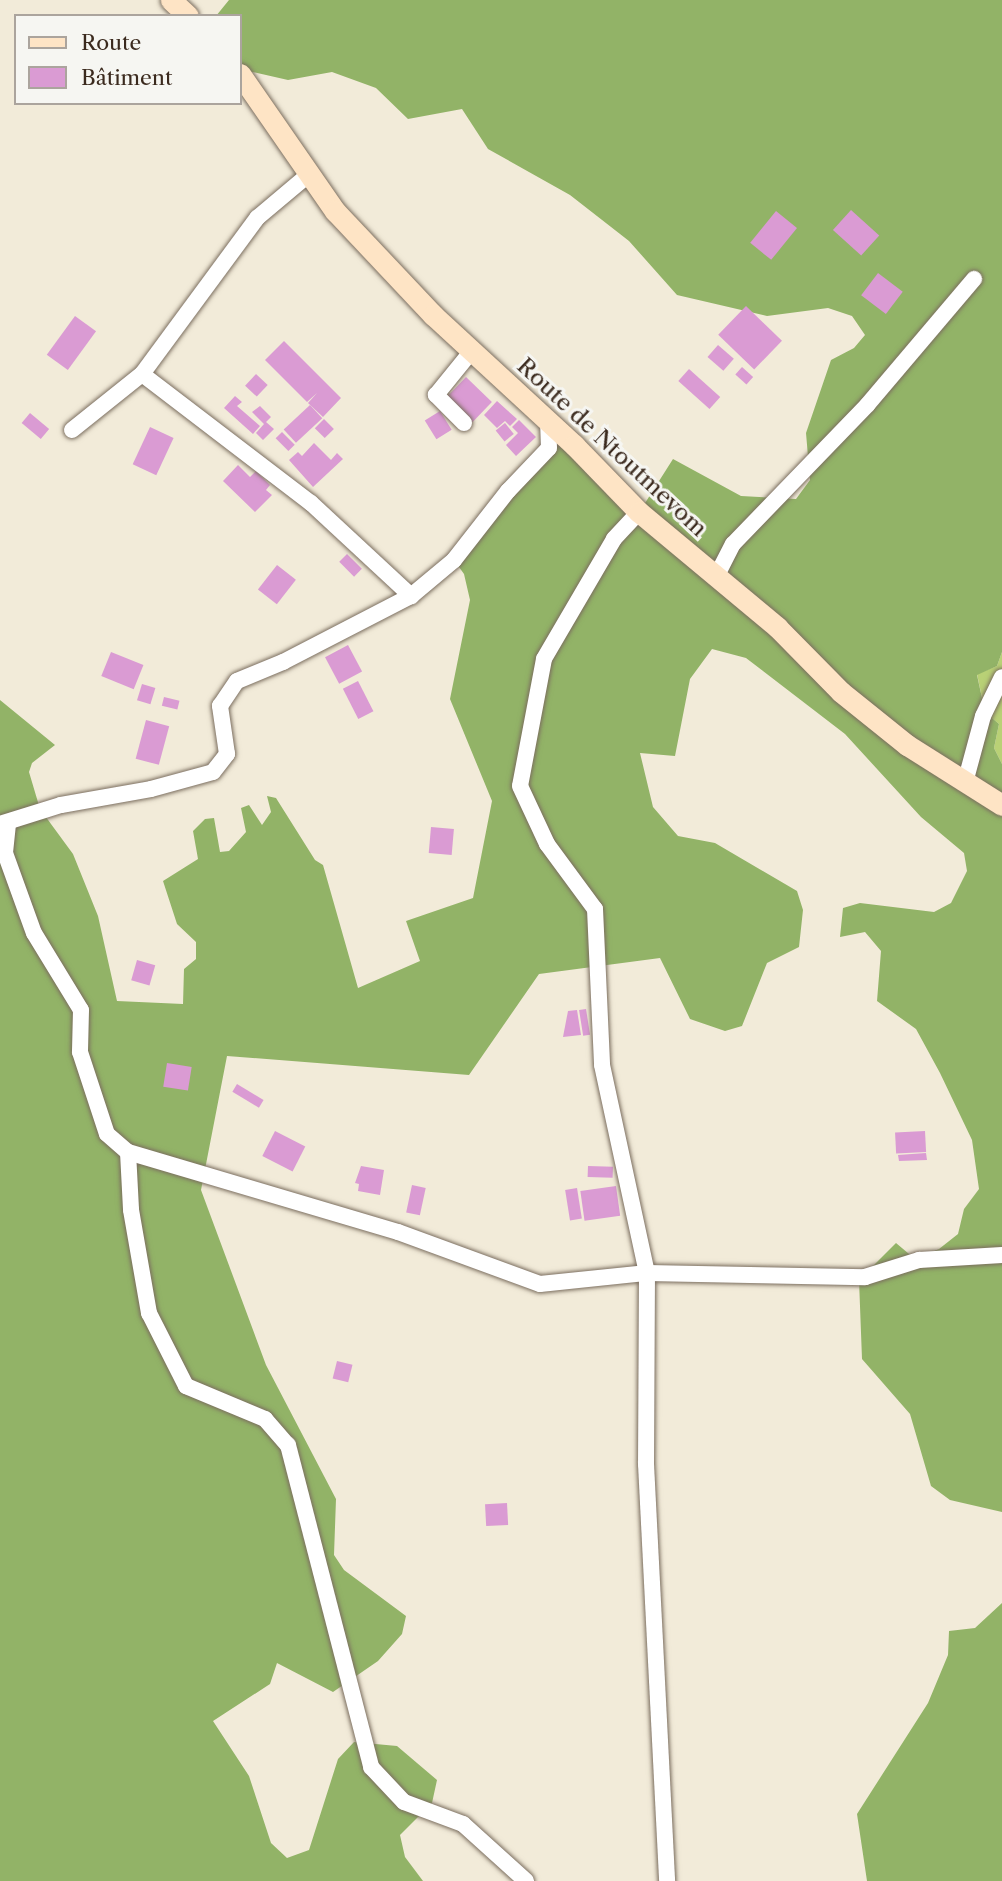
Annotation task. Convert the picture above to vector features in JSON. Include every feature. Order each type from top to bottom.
[{"type":"street","points":[[171,0],[186,14]]},
{"type":"street","name":"Route de Ntoutmevom","points":[[242,77],[335,211],[471,352],[548,422],[639,512],[777,627],[841,692],[907,745],[966,779],[1002,805]]},
{"type":"street","points":[[72,430],[142,373],[257,218],[308,175]]},
{"type":"street","points":[[716,577],[733,544],[868,404],[974,279]]},
{"type":"street","points":[[464,423],[436,395],[471,352]]},
{"type":"street","points":[[142,373],[311,503],[411,596]]},
{"type":"street","points":[[548,422],[550,449],[508,491],[454,560],[411,596],[283,662],[237,681],[220,706],[227,754],[212,772],[151,789],[61,805],[4,824],[5,853],[34,933],[81,1010],[80,1052],[107,1134],[128,1152],[398,1232],[540,1284],[647,1273],[865,1277],[919,1260],[1002,1255]]},
{"type":"street","points":[[639,512],[614,539],[544,659],[520,786],[547,844],[595,909],[602,1065],[647,1273],[646,1464],[667,1881]]},
{"type":"street","points":[[966,779],[983,716],[1002,677]]},
{"type":"street","points":[[128,1152],[131,1210],[149,1313],[186,1386],[265,1419],[288,1445],[371,1767],[404,1802],[463,1824],[515,1878]]},
{"type":"green space","points":[[229,0],[1002,0],[1002,652],[997,666],[977,675],[985,712],[999,724],[994,748],[1002,764],[1002,1512],[950,1500],[931,1486],[910,1414],[862,1359],[859,1280],[896,1243],[915,1259],[939,1249],[958,1234],[964,1209],[979,1189],[972,1140],[940,1073],[916,1029],[877,1001],[881,951],[865,932],[840,937],[843,908],[860,903],[934,912],[951,903],[967,871],[964,853],[921,817],[845,734],[746,658],[712,649],[690,679],[675,756],[640,753],[653,807],[678,836],[715,843],[797,891],[803,910],[799,947],[767,963],[742,1026],[725,1031],[690,1019],[660,958],[539,974],[469,1075],[227,1056],[201,1190],[266,1365],[336,1499],[334,1555],[344,1570],[406,1616],[402,1634],[378,1661],[333,1692],[277,1663],[270,1684],[213,1721],[249,1776],[271,1843],[287,1858],[309,1850],[338,1759],[354,1742],[397,1746],[437,1780],[432,1803],[400,1835],[405,1857],[423,1881],[0,1881],[0,700],[55,745],[32,763],[29,772],[40,809],[73,854],[98,916],[117,1001],[183,1004],[184,969],[196,959],[196,942],[177,924],[163,881],[198,859],[193,831],[205,819],[214,818],[220,852],[229,851],[246,832],[241,808],[249,805],[262,825],[271,812],[267,796],[276,798],[315,860],[323,865],[358,988],[420,961],[406,921],[473,898],[492,801],[450,699],[470,600],[464,574],[454,560],[549,449],[548,422],[640,511],[673,459],[741,496],[796,499],[810,480],[806,433],[831,360],[854,348],[865,335],[852,316],[828,308],[767,316],[677,295],[629,241],[570,195],[488,149],[462,109],[408,119],[376,88],[332,72],[288,80],[248,71],[242,66],[242,14],[218,14]]},
{"type":"green space","points":[[1002,652],[1002,764],[994,748],[999,724],[985,712],[977,674],[997,666]]},
{"type":"green space","points":[[1002,1603],[1002,1881],[867,1881],[857,1814],[928,1703],[948,1655],[949,1631],[975,1628]]},
{"type":"building","points":[[851,210],[879,235],[861,255],[833,230]]},
{"type":"building","points":[[776,211],[797,228],[771,260],[750,243]]},
{"type":"building","points":[[878,273],[903,292],[886,314],[861,295]]},
{"type":"building","points":[[746,306],[782,341],[754,370],[718,335]]},
{"type":"building","points":[[75,316],[96,331],[68,370],[47,355]]},
{"type":"building","points":[[284,341],[341,398],[323,417],[308,403],[317,393],[307,402],[265,360]]},
{"type":"building","points":[[718,345],[734,359],[723,371],[708,357]]},
{"type":"building","points":[[742,367],[753,377],[746,384],[735,374]]},
{"type":"building","points":[[689,369],[720,397],[710,409],[678,381]]},
{"type":"building","points":[[256,374],[268,385],[257,397],[245,386]]},
{"type":"building","points":[[466,377],[492,402],[472,422],[447,397]]},
{"type":"building","points":[[235,396],[242,402],[237,406],[260,426],[253,434],[224,408]]},
{"type":"building","points":[[497,401],[517,419],[510,426],[505,421],[497,428],[484,415]]},
{"type":"building","points":[[310,405],[322,418],[296,443],[284,430]]},
{"type":"building","points":[[260,406],[271,417],[266,422],[274,429],[263,440],[256,433],[264,424],[252,412]]},
{"type":"building","points":[[440,411],[452,430],[436,439],[425,421]]},
{"type":"building","points":[[30,413],[49,429],[41,439],[22,423]]},
{"type":"building","points":[[324,419],[334,429],[325,438],[315,428]]},
{"type":"building","points":[[519,420],[536,437],[516,456],[506,445],[518,433],[512,427]]},
{"type":"building","points":[[505,423],[514,434],[504,441],[496,431]]},
{"type":"building","points":[[150,427],[174,438],[156,475],[133,464]]},
{"type":"building","points":[[282,432],[295,445],[288,451],[276,438]]},
{"type":"building","points":[[314,443],[331,460],[337,453],[343,459],[313,487],[289,460],[298,452],[302,456]]},
{"type":"building","points":[[238,465],[250,477],[256,471],[270,485],[266,490],[272,495],[255,512],[223,481]]},
{"type":"building","points":[[347,554],[362,569],[354,577],[339,562]]},
{"type":"building","points":[[277,565],[296,580],[277,604],[258,589]]},
{"type":"building","points":[[348,645],[362,671],[339,684],[325,657]]},
{"type":"building","points":[[111,652],[143,665],[134,689],[101,676]]},
{"type":"building","points":[[358,681],[373,711],[358,719],[343,689]]},
{"type":"building","points":[[142,684],[155,688],[150,704],[137,700]]},
{"type":"building","points":[[164,697],[180,701],[177,710],[162,706]]},
{"type":"building","points":[[146,720],[169,726],[159,765],[136,759]]},
{"type":"building","points":[[431,827],[454,829],[452,855],[429,853]]},
{"type":"building","points":[[137,960],[155,965],[149,985],[131,980]]},
{"type":"building","points":[[586,1009],[590,1035],[583,1036],[579,1010]]},
{"type":"building","points":[[577,1010],[581,1035],[563,1037],[568,1011]]},
{"type":"building","points":[[167,1063],[192,1067],[188,1091],[163,1087]]},
{"type":"building","points":[[237,1084],[264,1100],[259,1108],[232,1092]]},
{"type":"building","points":[[275,1131],[305,1146],[293,1171],[262,1156]]},
{"type":"building","points":[[925,1131],[926,1152],[896,1154],[895,1133]]},
{"type":"building","points":[[926,1153],[927,1160],[899,1161],[898,1155]]},
{"type":"building","points":[[361,1166],[384,1170],[380,1195],[358,1191],[359,1184],[355,1183]]},
{"type":"building","points":[[588,1166],[613,1167],[613,1178],[588,1177]]},
{"type":"building","points":[[412,1185],[426,1188],[420,1215],[406,1212]]},
{"type":"building","points":[[616,1186],[620,1216],[585,1221],[580,1191]]},
{"type":"building","points":[[577,1188],[582,1219],[570,1220],[565,1190]]},
{"type":"building","points":[[337,1361],[353,1365],[348,1382],[333,1378]]},
{"type":"building","points":[[507,1503],[508,1525],[486,1526],[485,1504]]}]
